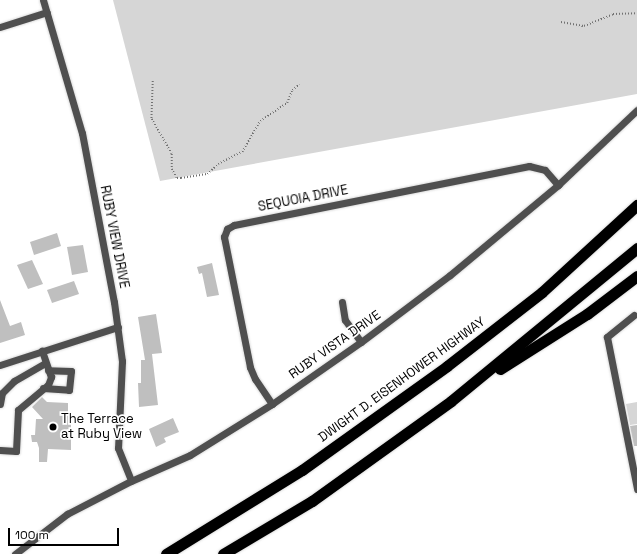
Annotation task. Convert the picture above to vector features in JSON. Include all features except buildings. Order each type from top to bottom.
[{"type":"highway","points":[[614,228],[637,202]]},
{"type":"highway","name":"DWIGHT D. EISENHOWER HIGHWAY","points":[[166,554],[296,474],[357,433],[501,325],[614,228],[637,205]]},
{"type":"highway","points":[[451,401],[637,248]]},
{"type":"highway","points":[[223,554],[312,501],[451,401],[586,314],[637,276]]},
{"type":"street","name":"RUBY VIEW DRIVE","points":[[43,0],[82,134],[118,327],[122,360],[118,448],[131,481]]},
{"type":"street","points":[[0,27],[47,12]]},
{"type":"street","name":"RUBY VISTA DRIVE","points":[[15,554],[68,514],[131,481],[190,455],[272,404],[361,342],[450,275],[558,185],[637,110]]},
{"type":"street","name":"SEQUOIA DRIVE","points":[[272,404],[255,379],[250,367],[224,237],[227,229],[234,225],[529,166],[545,170],[558,185]]},
{"type":"street","points":[[342,302],[345,320],[361,342]]},
{"type":"street","points":[[634,315],[607,337],[637,489]]},
{"type":"street","points":[[0,364],[118,327]]},
{"type":"street","points":[[0,450],[16,451],[18,410],[48,385],[51,377],[42,351]]},
{"type":"street","points":[[0,404],[2,393],[14,381],[47,367],[71,371],[69,390],[43,388]]},
{"type":"path","points":[[561,22],[584,26],[613,14],[637,13]]},
{"type":"path","points":[[152,81],[152,119],[172,154],[172,169],[177,178],[207,174],[218,164],[242,152],[260,121],[287,103],[292,90],[298,85]]},
{"type":"shaded area","points":[[113,0],[637,0],[637,94],[160,181]]},
{"type":"shaded area","points":[[637,402],[637,424],[630,425],[626,404]]},
{"type":"place","name":"The Terrace at Ruby View","points":[[53,427]]}]
